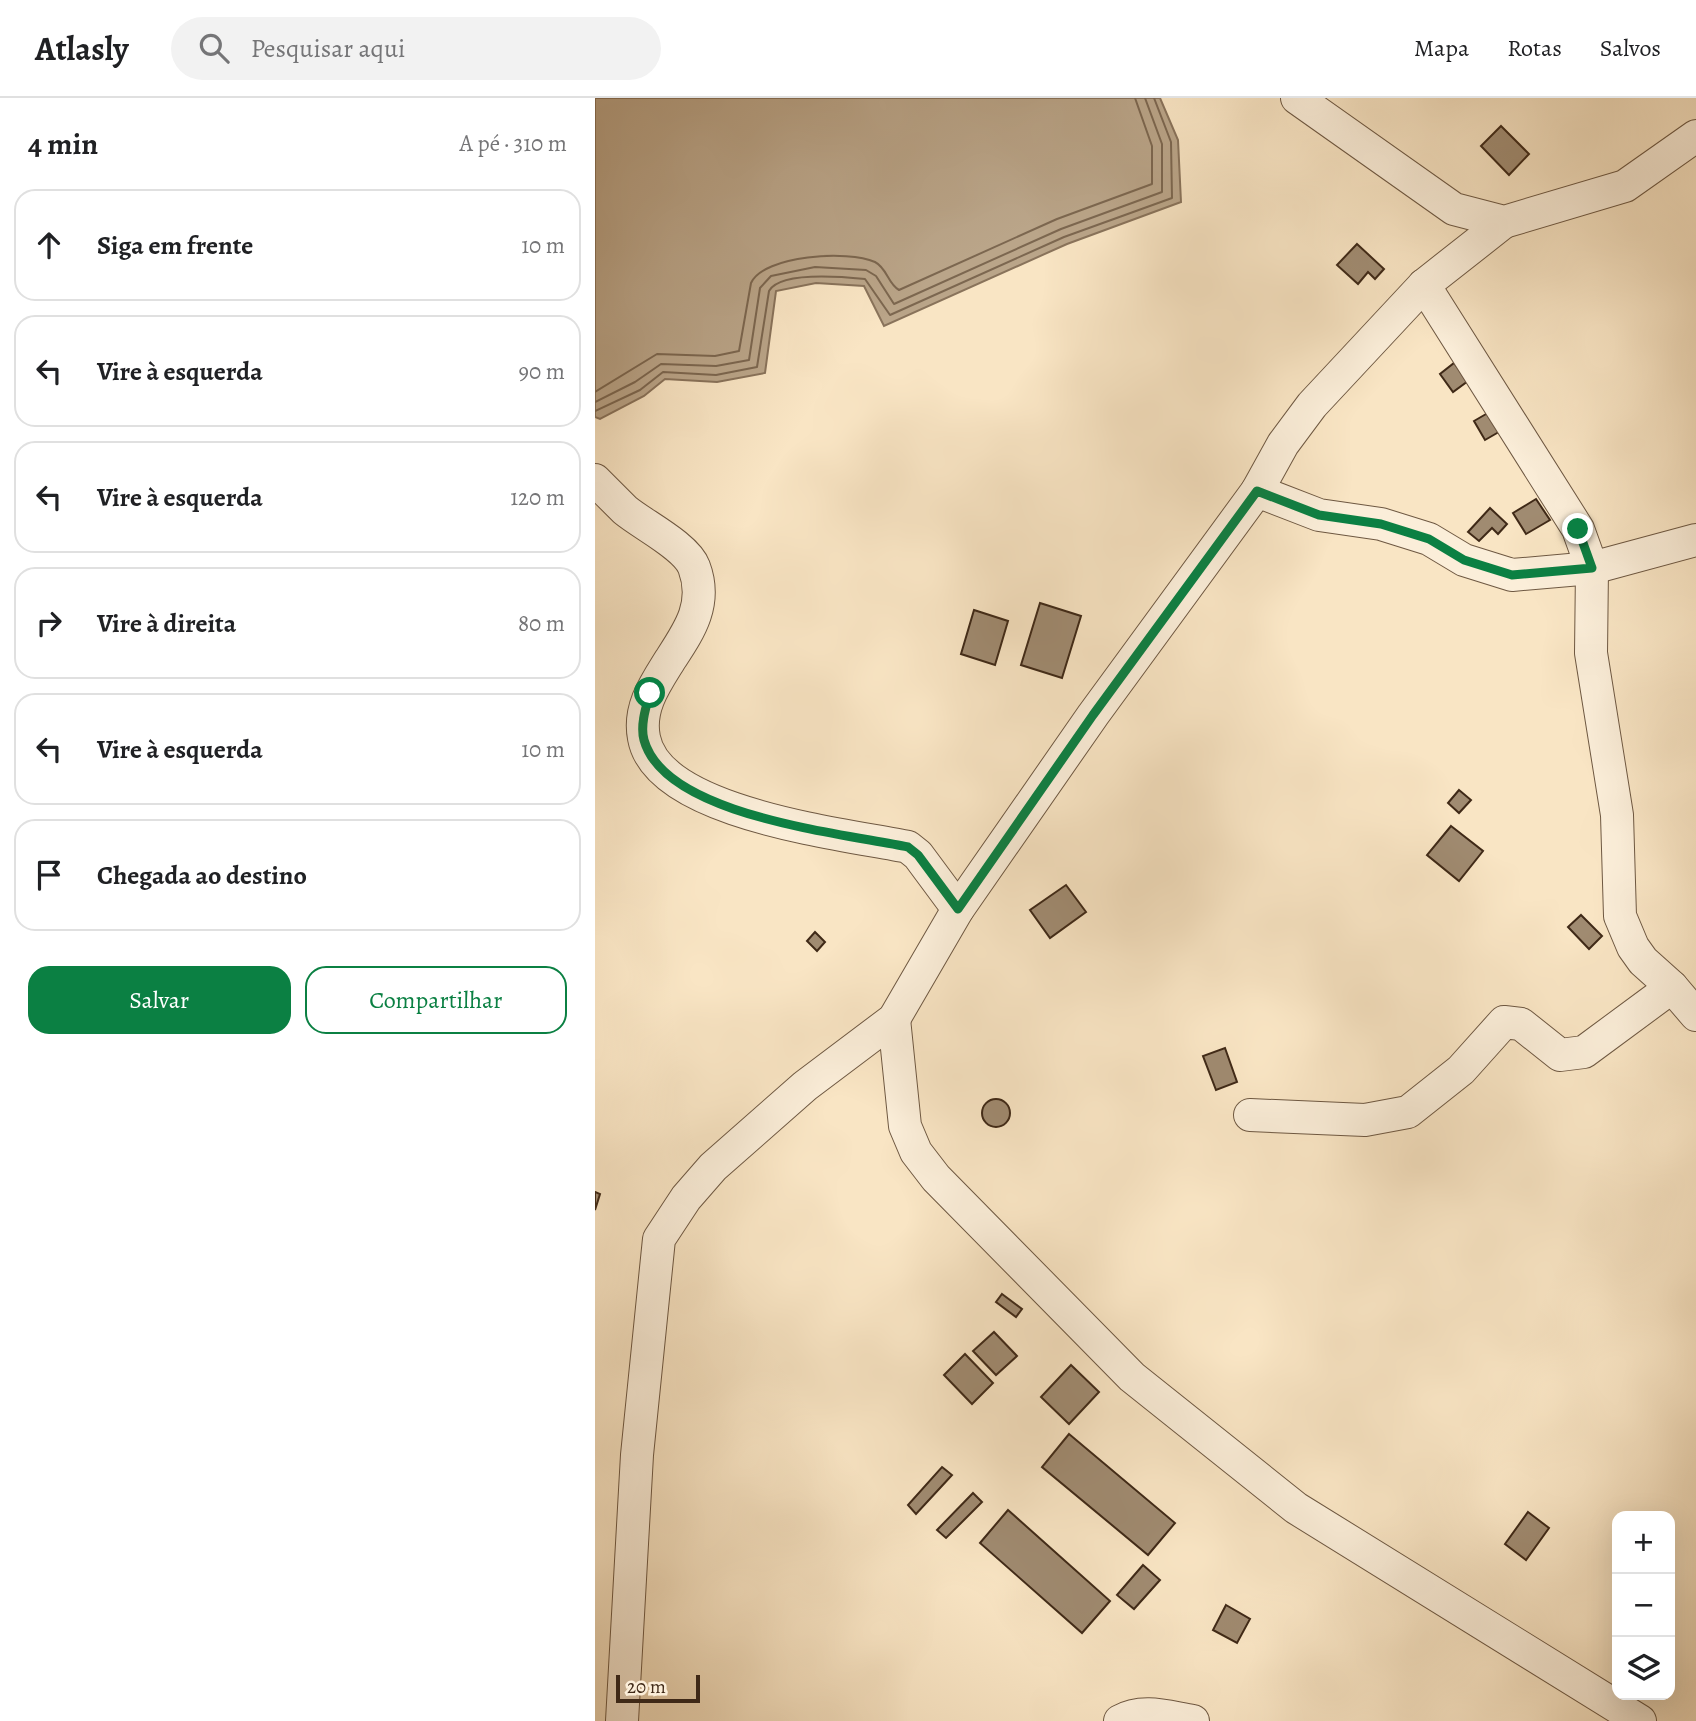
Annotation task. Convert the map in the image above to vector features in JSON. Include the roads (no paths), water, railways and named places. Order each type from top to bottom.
[{"type":"street","points":[[1297,98],[1454,209],[1504,222]]},
{"type":"street","points":[[622,1721],[637,1455],[659,1239],[686,1198],[713,1167],[805,1086],[894,1019],[958,909],[1093,715],[1257,491],[1283,443],[1312,405],[1424,285],[1504,222],[1625,186],[1696,136]]},
{"type":"street","points":[[1424,285],[1578,529],[1592,568],[1591,653],[1617,815],[1620,916],[1633,947],[1643,961],[1672,987],[1696,1015]]},
{"type":"street","points":[[595,480],[626,510],[685,554],[694,567],[699,601],[697,618],[650,693],[643,717],[644,740],[660,768],[684,789],[736,811],[908,847],[918,855],[958,909]]},
{"type":"street","points":[[1257,491],[1319,515],[1381,524],[1429,539],[1464,560],[1512,575],[1592,568],[1696,541]]},
{"type":"street","points":[[1250,1115],[1365,1121],[1408,1112],[1461,1070],[1504,1023],[1521,1024],[1560,1055],[1584,1052],[1672,987]]},
{"type":"street","points":[[894,1019],[905,1126],[916,1152],[936,1178],[1132,1377],[1296,1508],[1639,1721]]},
{"type":"street","points":[[1120,1721],[1132,1714],[1150,1713],[1193,1721]]},
{"type":"water","points":[[595,98],[1160,98],[1178,140],[1181,202],[1067,244],[884,326],[864,286],[816,283],[776,291],[765,373],[717,382],[665,379],[644,396],[600,419],[595,417]]}]
